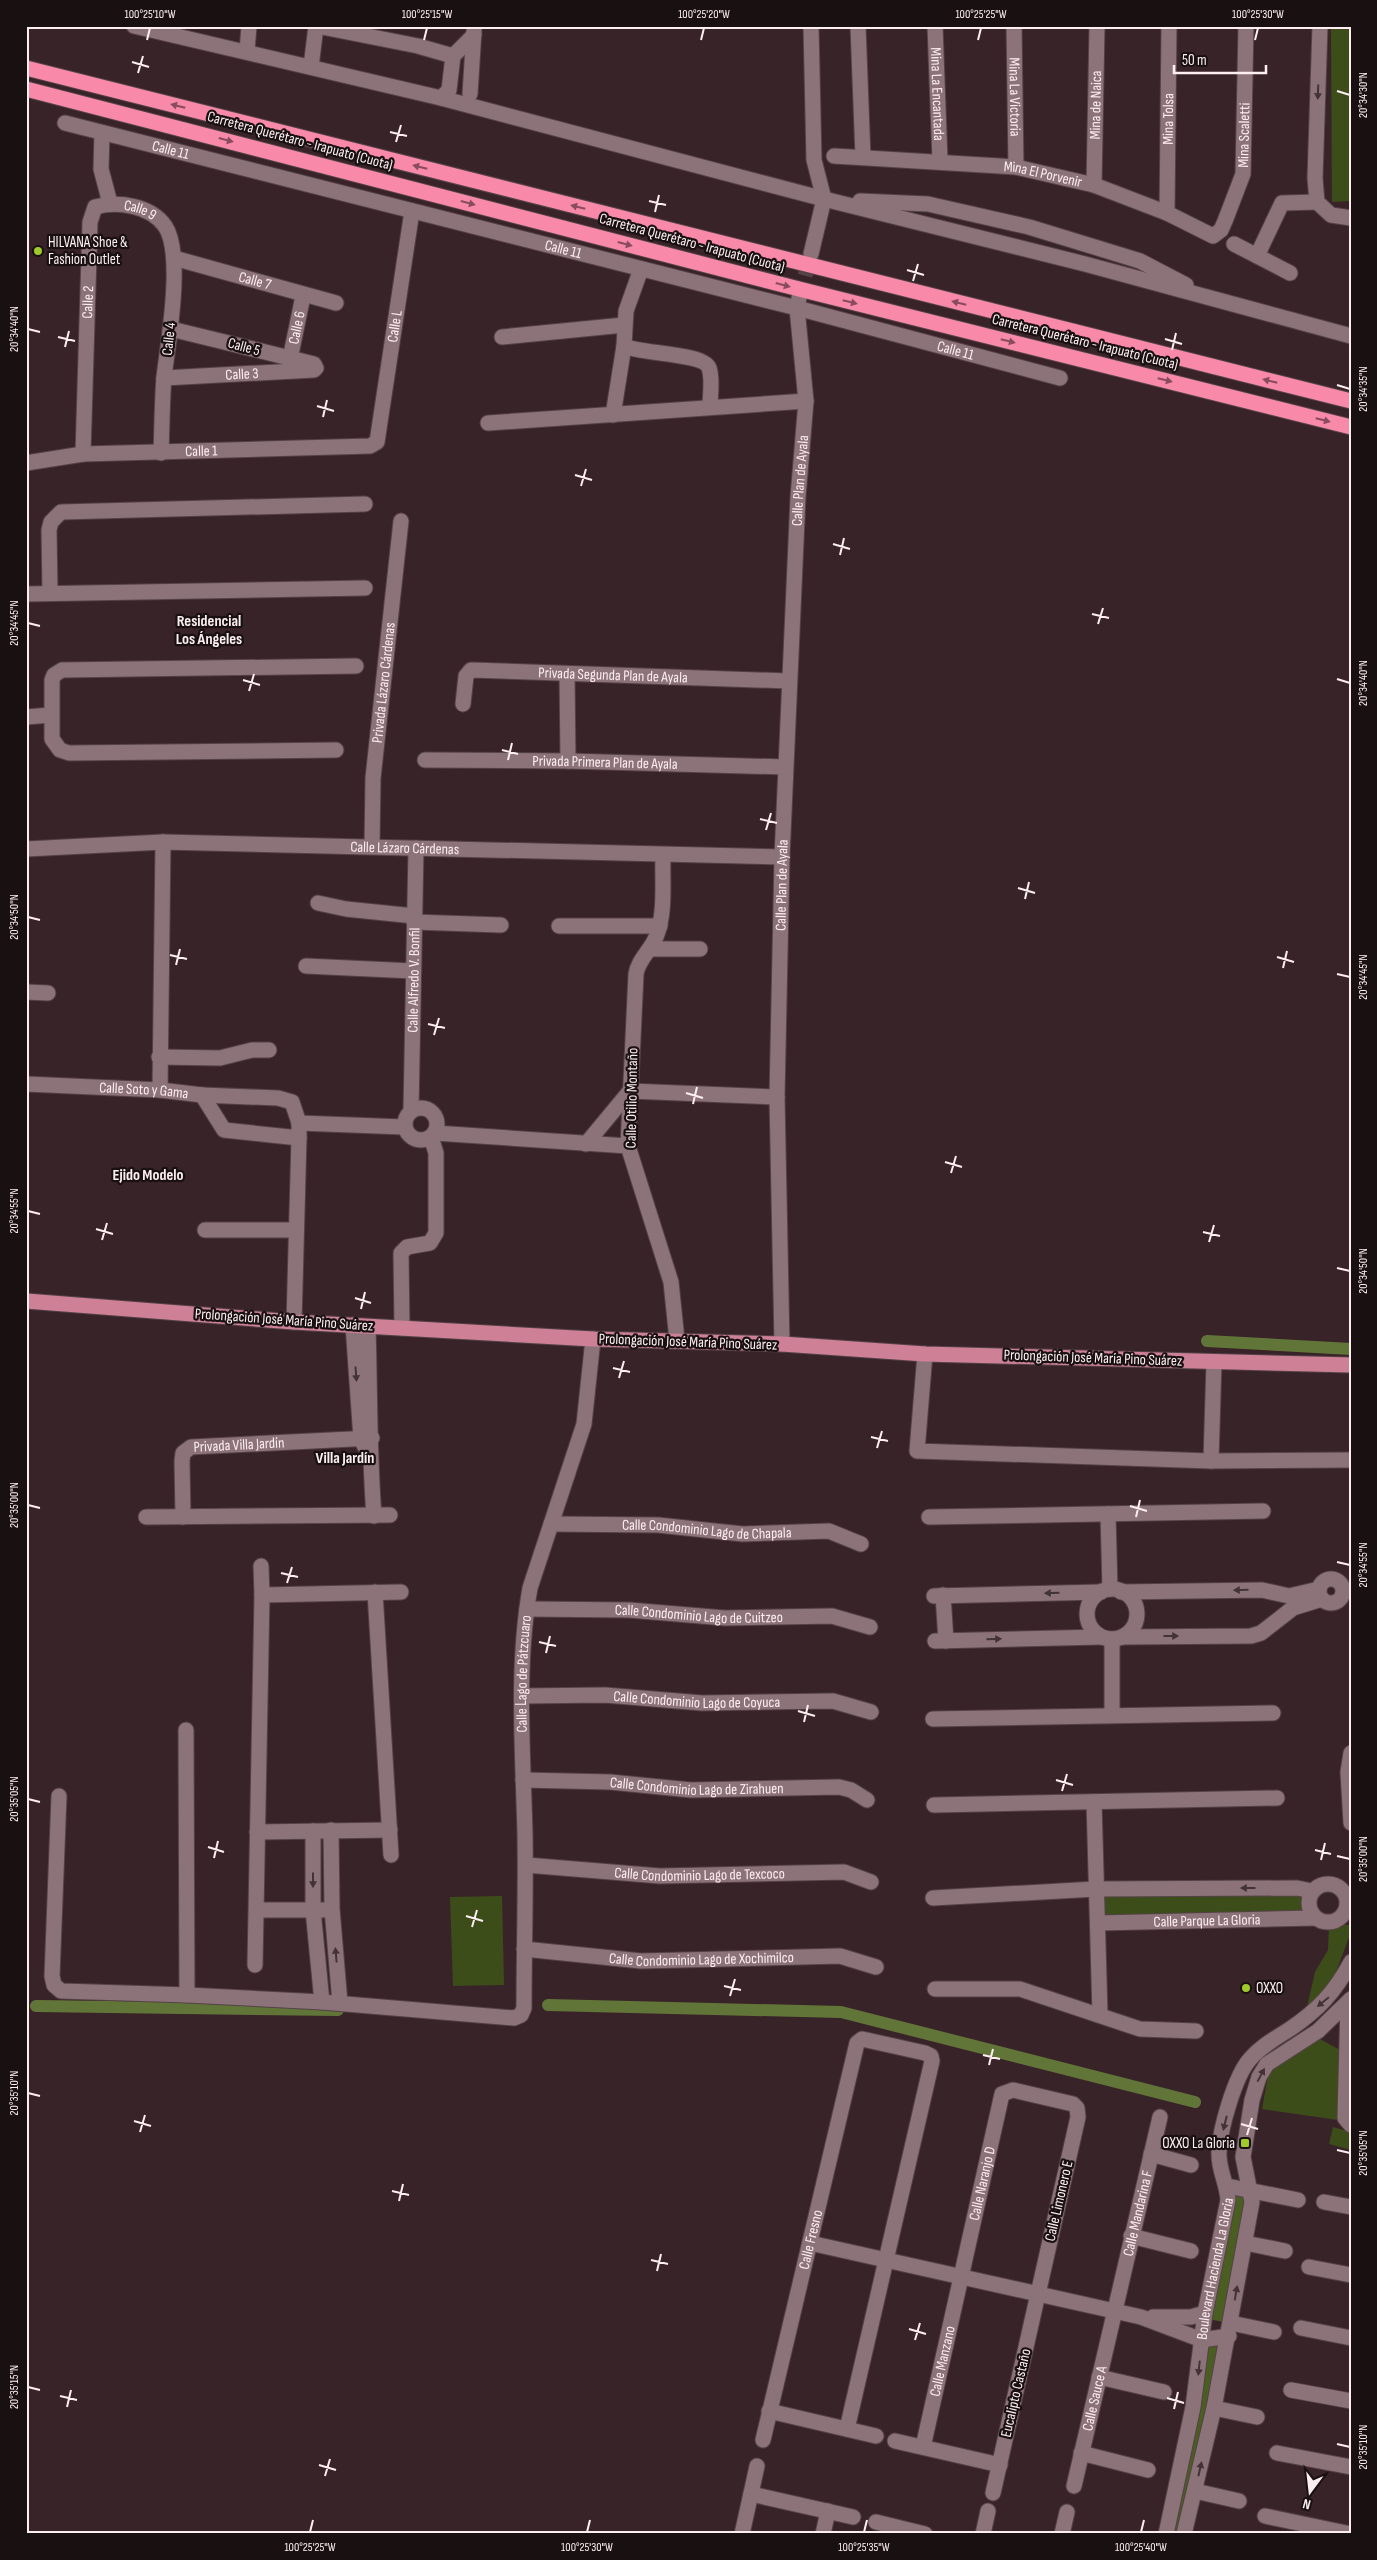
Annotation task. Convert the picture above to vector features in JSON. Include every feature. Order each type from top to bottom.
[{"type":"highway","name":"Carretera Querétaro - Irapuato (Cuota)","points":[[26,68],[1351,401]]},
{"type":"highway","name":"Carretera Querétaro - Irapuato (Cuota)","points":[[26,89],[803,290],[1351,427]]},
{"type":"highway","points":[[26,96],[101,107]]},
{"type":"main road","name":"Prolongación José María Pino Suárez","points":[[26,1301],[294,1322],[593,1339],[782,1344],[925,1354],[1351,1365]]},
{"type":"street","points":[[134,26],[247,51],[390,88],[445,94],[824,199],[1085,264],[1351,336]]},
{"type":"street","points":[[247,51],[249,26]]},
{"type":"street","points":[[311,67],[316,26],[358,31],[454,56]]},
{"type":"street","points":[[810,26],[814,160],[824,199],[811,254]]},
{"type":"street","points":[[858,26],[863,157]]},
{"type":"street","name":"Mina La Encantada","points":[[935,26],[940,161]]},
{"type":"street","name":"Mina La Victoria","points":[[1014,26],[1016,167]]},
{"type":"street","name":"Mina de Naica","points":[[1094,185],[1096,26]]},
{"type":"street","name":"Mina Tolsa","points":[[1167,213],[1169,26]]},
{"type":"street","name":"Mina Scaletti","points":[[1213,236],[1221,230],[1243,174],[1246,26]]},
{"type":"street","points":[[1320,26],[1315,178],[1317,202],[1331,215],[1351,218]]},
{"type":"street","points":[[445,94],[454,56],[474,31]]},
{"type":"street","points":[[471,101],[474,31]]},
{"type":"street","name":"Calle 11","points":[[65,123],[641,269],[798,303],[1060,378]]},
{"type":"street","points":[[102,133],[101,169],[110,203]]},
{"type":"street","name":"Mina El Porvenir","points":[[834,156],[1016,167],[1094,185],[1167,213],[1213,236]]},
{"type":"street","points":[[824,199],[928,204],[1029,227],[1140,261],[1212,298]]},
{"type":"street","points":[[1257,256],[1282,203],[1317,202]]},
{"type":"street","name":"Calle 9","points":[[110,203],[125,204],[150,213],[165,226]]},
{"type":"street","name":"Calle 2","points":[[83,454],[90,222],[95,207],[110,203]]},
{"type":"street","name":"Calle L","points":[[377,442],[412,211]]},
{"type":"street","name":"Calle 4","points":[[161,453],[164,378],[171,328],[174,258],[165,226]]},
{"type":"street","points":[[1234,244],[1290,274]]},
{"type":"street","name":"Calle 7","points":[[174,258],[336,304]]},
{"type":"street","points":[[613,415],[627,347],[624,325],[629,300],[641,269]]},
{"type":"street","name":"Calle 6","points":[[290,359],[303,296]]},
{"type":"street","name":"Calle Plan de Ayala","points":[[782,1344],[777,1097],[782,857],[798,497],[806,401],[798,303]]},
{"type":"street","points":[[502,337],[624,325]]},
{"type":"street","name":"Calle 5","points":[[171,328],[314,364],[316,368]]},
{"type":"street","points":[[627,347],[705,362],[709,368],[710,407]]},
{"type":"street","name":"Calle 3","points":[[164,378],[314,370],[316,368]]},
{"type":"street","points":[[488,423],[806,401]]},
{"type":"street","name":"Calle 1","points":[[26,463],[83,454],[370,446],[377,442]]},
{"type":"street","points":[[50,593],[49,530],[55,515],[61,512],[365,504]]},
{"type":"street","name":"Privada Lázaro Cárdenas","points":[[372,846],[373,778],[402,521]]},
{"type":"street","points":[[26,594],[365,588]]},
{"type":"street","points":[[336,750],[69,754],[60,750],[52,739],[52,680],[54,675],[62,670],[356,666]]},
{"type":"street","name":"Privada Segunda Plan de Ayala","points":[[463,704],[466,676],[471,670],[789,681]]},
{"type":"street","points":[[567,674],[568,761]]},
{"type":"street","points":[[26,717],[52,715]]},
{"type":"street","name":"Privada Primera Plan de Ayala","points":[[425,760],[568,761],[785,768]]},
{"type":"street","points":[[160,1090],[163,842]]},
{"type":"street","name":"Calle Lázaro Cárdenas","points":[[26,849],[163,842],[372,846],[662,856],[782,857]]},
{"type":"street","name":"Calle Alfredo V. Bonfil","points":[[411,1110],[416,848]]},
{"type":"street","name":"Calle Otilio Montaño","points":[[662,856],[660,926],[650,949],[639,963],[636,974],[628,1146],[671,1282],[677,1340]]},
{"type":"street","points":[[318,903],[414,919],[502,925]]},
{"type":"street","points":[[559,926],[660,926]]},
{"type":"street","points":[[650,949],[700,949]]},
{"type":"street","points":[[306,966],[414,971]]},
{"type":"street","points":[[26,992],[48,993]]},
{"type":"street","points":[[159,1057],[220,1058],[252,1050],[269,1050]]},
{"type":"street","name":"Calle Soto y Gama","points":[[26,1084],[160,1090],[202,1095],[224,1130],[299,1138]]},
{"type":"street","points":[[586,1144],[630,1091],[777,1097]]},
{"type":"street","points":[[202,1095],[278,1098],[292,1102],[299,1122],[294,1322]]},
{"type":"street","points":[[402,1328],[401,1253],[408,1247],[430,1243],[436,1233],[436,1153],[433,1135],[438,1126],[432,1112],[426,1108],[411,1110],[407,1115],[404,1126],[407,1133],[418,1141],[433,1135],[628,1146]]},
{"type":"street","points":[[299,1122],[404,1126]]},
{"type":"street","points":[[206,1230],[295,1230]]},
{"type":"street","points":[[360,1326],[366,1438],[370,1457],[374,1516]]},
{"type":"street","name":"Calle Lago de Pátzcuaro","points":[[340,2003],[514,2018],[521,2015],[524,2008],[526,1864],[522,1696],[527,1609],[530,1588],[585,1416],[593,1339]]},
{"type":"street","points":[[925,1354],[917,1451],[1211,1461],[1351,1460]]},
{"type":"street","points":[[1211,1461],[1214,1362]]},
{"type":"street","name":"Privada Villa Jardín","points":[[183,1517],[182,1461],[184,1453],[191,1447],[366,1438]]},
{"type":"street","points":[[929,1517],[1263,1511]]},
{"type":"street","points":[[1108,1514],[1111,1591]]},
{"type":"street","points":[[146,1517],[390,1515]]},
{"type":"street","name":"Calle Condominio Lago de Chapala","points":[[551,1524],[658,1525],[743,1534],[829,1531],[861,1544]]},
{"type":"street","points":[[255,1965],[261,1566]]},
{"type":"street","points":[[1291,1602],[1262,1590],[939,1595],[940,1641],[1251,1636],[1262,1633],[1291,1602],[1320,1594],[1324,1582],[1332,1579],[1347,1589]]},
{"type":"street","points":[[1111,1591],[1134,1605],[1136,1614],[1135,1623],[1130,1631],[1112,1638],[1092,1630],[1087,1620],[1087,1608],[1092,1599],[1111,1591]]},
{"type":"street","points":[[375,1592],[391,1855]]},
{"type":"street","points":[[262,1594],[401,1592]]},
{"type":"street","name":"Calle Condominio Lago de Cuitzeo","points":[[527,1609],[630,1610],[725,1618],[832,1616],[870,1627]]},
{"type":"street","points":[[1112,1638],[1112,1715]]},
{"type":"street","name":"Calle Condominio Lago de Coyuca","points":[[522,1696],[604,1695],[702,1703],[833,1701],[870,1712]]},
{"type":"street","points":[[933,1719],[1273,1713]]},
{"type":"street","points":[[186,1730],[187,1995]]},
{"type":"street","points":[[1351,1753],[1348,1772],[1351,1823]]},
{"type":"street","name":"Calle Condominio Lago de Zirahuen","points":[[524,1780],[610,1782],[691,1790],[839,1787],[851,1790],[868,1800]]},
{"type":"street","points":[[59,1796],[54,1984],[65,1992],[187,1995],[340,2003],[332,1909],[332,1830]]},
{"type":"street","points":[[934,1805],[1277,1798]]},
{"type":"street","points":[[1094,1802],[1100,2014]]},
{"type":"street","points":[[257,1832],[390,1830]]},
{"type":"street","points":[[313,1831],[313,1910],[322,2002]]},
{"type":"street","name":"Calle Condominio Lago de Texcoco","points":[[526,1864],[660,1876],[844,1872],[871,1882]]},
{"type":"street","points":[[933,1898],[1096,1889],[1297,1888],[1312,1891],[1326,1884],[1334,1885],[1348,1896],[1344,1920],[1326,1922],[1316,1918],[1308,1905],[1312,1891]]},
{"type":"street","points":[[257,1910],[332,1909]]},
{"type":"street","name":"Calle Parque La Gloria","points":[[1098,1924],[1316,1918]]},
{"type":"street","name":"Calle Condominio Lago de Xochimilco","points":[[524,1949],[641,1961],[840,1956],[876,1967]]},
{"type":"street","name":"Boulevard Hacienda La Gloria","points":[[1166,2534],[1193,2407],[1205,2313],[1228,2200],[1227,2186],[1220,2170],[1219,2152],[1234,2087],[1249,2060],[1262,2048],[1330,1998],[1351,1962]]},
{"type":"street","points":[[935,1989],[1020,1989],[1150,2031],[1196,2031]]},
{"type":"street","points":[[1350,2001],[1345,2118],[1351,2125]]},
{"type":"street","name":"Boulevard Hacienda La Gloria","points":[[1184,2534],[1214,2408],[1252,2202],[1243,2157],[1252,2100],[1259,2078],[1267,2064],[1318,2031],[1350,2001]]},
{"type":"street","name":"Calle Fresno","points":[[763,2440],[856,2043],[859,2039],[925,2053],[931,2056],[932,2061],[886,2260]]},
{"type":"street","name":"Calle Limonero E","points":[[1005,2091],[1013,2090],[1068,2102],[1077,2108],[1078,2118],[1038,2294]]},
{"type":"street","name":"Calle Naranjo D","points":[[961,2276],[1002,2094],[1005,2091]]},
{"type":"street","name":"Calle Mandarina F","points":[[1114,2311],[1160,2117]]},
{"type":"street","points":[[1151,2154],[1191,2164]]},
{"type":"street","points":[[1227,2186],[1298,2200]]},
{"type":"street","points":[[1324,2202],[1351,2207]]},
{"type":"street","points":[[1131,2236],[1190,2251]]},
{"type":"street","points":[[810,2242],[1141,2317],[1202,2340],[1230,2329],[1274,2332]]},
{"type":"street","points":[[1245,2243],[1285,2251]]},
{"type":"street","points":[[847,2430],[886,2260]]},
{"type":"street","points":[[1309,2267],[1351,2275]]},
{"type":"street","name":"Calle Manzano","points":[[923,2447],[961,2276]]},
{"type":"street","name":"Eucalipto Castaño","points":[[993,2493],[1038,2294]]},
{"type":"street","name":"Calle Sauce A","points":[[1074,2486],[1114,2311]]},
{"type":"street","points":[[1141,2317],[1178,2318],[1205,2313]]},
{"type":"street","points":[[1301,2328],[1351,2338]]},
{"type":"street","points":[[1099,2376],[1164,2392]]},
{"type":"street","points":[[1291,2390],[1351,2401]]},
{"type":"street","points":[[1214,2408],[1257,2417]]},
{"type":"street","points":[[769,2412],[876,2436]]},
{"type":"street","points":[[894,2441],[1000,2465]]},
{"type":"street","points":[[1081,2453],[1148,2470]]},
{"type":"street","points":[[1278,2453],[1351,2467]]},
{"type":"street","points":[[742,2534],[757,2466]]},
{"type":"street","points":[[1195,2492],[1239,2501]]},
{"type":"street","points":[[751,2494],[853,2517]]},
{"type":"street","points":[[983,2534],[988,2511]]},
{"type":"street","points":[[823,2534],[828,2512]]},
{"type":"street","points":[[1062,2534],[1067,2512]]},
{"type":"street","points":[[1265,2516],[1351,2534]]},
{"type":"street","points":[[876,2522],[902,2531],[925,2534]]},
{"type":"green space","points":[[1331,26],[1351,26],[1351,201],[1332,202]]},
{"type":"green space","points":[[1306,1893],[1305,1904],[1309,1915],[1105,1919],[1103,1894]]},
{"type":"green space","points":[[502,1896],[504,1985],[453,1986],[450,1897]]},
{"type":"green space","points":[[1329,1925],[1351,1925],[1351,1932],[1333,1980],[1307,2007],[1315,1972],[1328,1950]]},
{"type":"green space","points":[[1318,2038],[1344,2052],[1338,2120],[1262,2109],[1269,2070]]},
{"type":"green space","points":[[1333,2127],[1351,2132],[1351,2150],[1329,2144]]},
{"type":"green space","points":[[1232,2192],[1248,2194],[1224,2322],[1208,2319]]},
{"type":"green space","points":[[1206,2343],[1220,2343],[1180,2534],[1170,2532]]},
{"type":"waterway","points":[[1207,1341],[1351,1349]]},
{"type":"waterway","points":[[548,2005],[841,2012],[1195,2102]]},
{"type":"waterway","points":[[36,2006],[338,2010]]},
{"type":"tunnel","points":[[799,298],[811,254]]},
{"type":"place","name":"HILVANA Shoe & Fashion Outlet","points":[[38,251]]},
{"type":"place","name":"OXXO","points":[[1246,1988]]},
{"type":"place","name":"OXXO La Gloria","points":[[1245,2143]]},
{"type":"district","name":"Residencial Los Ángeles","points":[[209,630]]},
{"type":"district","name":"Ejido Modelo","points":[[148,1175]]},
{"type":"district","name":"Villa Jardín","points":[[345,1458]]}]
